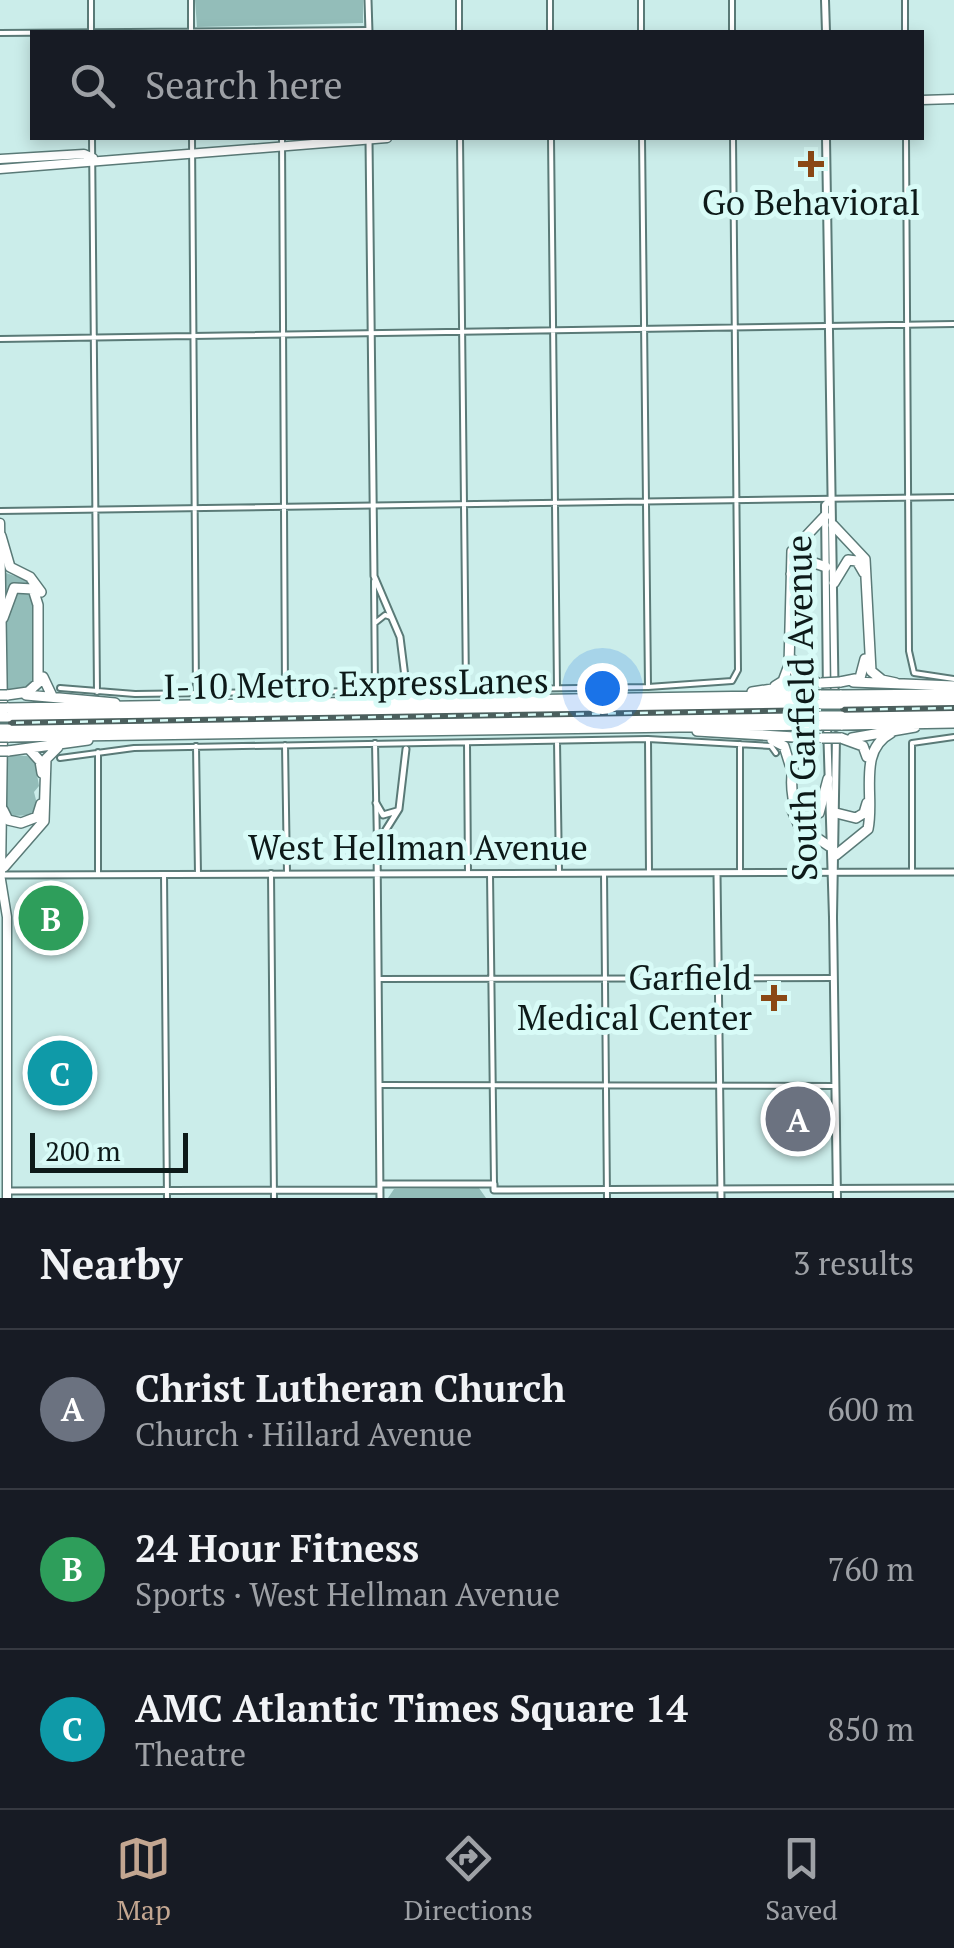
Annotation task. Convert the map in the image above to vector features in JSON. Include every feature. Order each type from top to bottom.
[{"type":"highway","points":[[775,686],[783,681],[789,665],[792,550],[825,516]]},
{"type":"highway","points":[[833,525],[865,559],[870,670],[882,680],[896,684]]},
{"type":"highway","points":[[1,536],[10,568],[30,576],[42,594],[42,676],[56,692]]},
{"type":"highway","points":[[834,583],[842,563],[852,559],[862,566],[865,665],[860,678],[840,682]]},
{"type":"highway","points":[[818,682],[804,680],[794,670],[791,576],[794,567],[806,560],[826,567]]},
{"type":"highway","points":[[3,618],[14,588],[33,589],[38,605],[38,684],[28,692],[7,695]]},
{"type":"highway","points":[[734,696],[775,686],[818,682],[954,683]]},
{"type":"highway","points":[[7,695],[56,692],[144,707]]},
{"type":"highway","points":[[840,699],[954,694]]},
{"type":"highway","points":[[4,713],[734,696],[821,700]]},
{"type":"highway","name":"I-10 Metro ExpressLanes","points":[[4,713],[840,699],[954,702]]},
{"type":"highway","points":[[4,733],[100,736],[680,727],[954,714]]},
{"type":"highway","points":[[841,720],[954,723]]},
{"type":"highway","name":"I-10 Metro ExpressLanes","points":[[4,733],[821,721]]},
{"type":"highway","points":[[680,727],[764,738],[842,738],[891,733],[927,723]]},
{"type":"highway","points":[[836,855],[868,829],[870,755],[879,739],[891,733]]},
{"type":"highway","points":[[1,872],[44,822],[46,759],[100,736]]},
{"type":"highway","points":[[764,738],[788,752],[793,818],[829,846]]},
{"type":"highway","points":[[820,738],[802,744],[794,758],[798,814],[810,818],[820,813],[828,780]]},
{"type":"highway","points":[[836,812],[856,818],[866,810],[867,800],[866,750],[842,738]]},
{"type":"highway","points":[[3,810],[8,820],[21,823],[40,812],[42,769],[30,750]]},
{"type":"highway","points":[[4,751],[59,752]]},
{"type":"main road","points":[[825,0],[826,30]]},
{"type":"main road","points":[[924,100],[954,98]]},
{"type":"main road","points":[[0,169],[311,140]]},
{"type":"main road","name":"South Garfield Avenue","points":[[826,140],[834,583],[833,873]]},
{"type":"main road","points":[[0,159],[84,154],[93,158]]},
{"type":"main road","name":"South Garfield Avenue","points":[[830,500],[825,505],[825,516],[829,846],[833,873]]},
{"type":"main road","points":[[0,524],[1,908],[6,918],[5,1193]]},
{"type":"main road","points":[[833,873],[837,1194]]},
{"type":"main road","points":[[0,1010],[4,1025]]},
{"type":"street","points":[[91,0],[91,30]]},
{"type":"street","points":[[191,0],[191,30]]},
{"type":"street","points":[[368,0],[368,30]]},
{"type":"street","points":[[459,0],[459,30]]},
{"type":"street","points":[[550,0],[550,30]]},
{"type":"street","points":[[641,0],[641,30]]},
{"type":"street","points":[[732,0],[732,30]]},
{"type":"street","points":[[904,0],[905,30]]},
{"type":"street","points":[[0,33],[30,33]]},
{"type":"street","points":[[92,140],[96,692]]},
{"type":"street","points":[[192,140],[196,693]]},
{"type":"street","points":[[369,140],[375,690]]},
{"type":"street","points":[[460,140],[466,689]]},
{"type":"street","points":[[551,140],[556,688]]},
{"type":"street","points":[[642,140],[648,687]]},
{"type":"street","points":[[56,692],[648,687],[732,681],[736,676],[733,140]]},
{"type":"street","points":[[906,140],[911,670],[921,677],[954,683]]},
{"type":"street","points":[[282,141],[285,692]]},
{"type":"street","points":[[0,339],[954,324]]},
{"type":"street","points":[[0,511],[954,497]]},
{"type":"street","points":[[374,576],[405,655],[406,685]]},
{"type":"street","points":[[375,623],[385,615],[394,621]]},
{"type":"street","points":[[912,872],[914,740],[954,737]]},
{"type":"street","points":[[59,752],[648,739],[771,746],[776,753]]},
{"type":"street","points":[[648,739],[650,873]]},
{"type":"street","points":[[557,741],[559,874]]},
{"type":"street","points":[[375,743],[380,1191]]},
{"type":"street","points":[[466,743],[468,874]]},
{"type":"street","points":[[740,744],[740,872]]},
{"type":"street","points":[[285,745],[287,874]]},
{"type":"street","points":[[196,746],[198,874]]},
{"type":"street","points":[[376,844],[399,809],[406,749]]},
{"type":"street","points":[[98,752],[98,874]]},
{"type":"street","points":[[376,803],[383,816],[399,809]]},
{"type":"street","name":"West Hellman Avenue","points":[[1,872],[954,872]]},
{"type":"street","points":[[717,872],[721,1198]]},
{"type":"street","points":[[604,873],[608,1198]]},
{"type":"street","points":[[164,874],[167,1194]]},
{"type":"street","points":[[270,874],[273,1194]]},
{"type":"street","points":[[490,874],[494,1198]]},
{"type":"street","points":[[378,980],[834,978]]},
{"type":"street","points":[[379,1085],[835,1086]]},
{"type":"street","points":[[5,1193],[273,1194],[494,1187],[837,1194],[954,1188]]},
{"type":"shaded area","points":[[195,0],[363,0],[363,23],[197,27]]},
{"type":"shaded area","points":[[6,573],[32,582],[36,675],[28,687],[7,691]]},
{"type":"shaded area","points":[[7,755],[27,756],[35,762],[39,786],[34,792],[37,804],[32,815],[13,816],[7,808]]},
{"type":"shaded area","points":[[479,1188],[486,1198],[388,1198],[394,1189]]},
{"type":"railway","points":[[0,723],[954,708]]},
{"type":"place","name":"Go Behavioral","points":[[811,164]]},
{"type":"place","name":"24 Hour Fitness","points":[[51,918]]},
{"type":"place","name":"Garfield Medical Center","points":[[774,998]]},
{"type":"place","name":"AMC Atlantic Times Square 14","points":[[60,1073]]},
{"type":"place","name":"Christ Lutheran Church","points":[[798,1119]]}]
